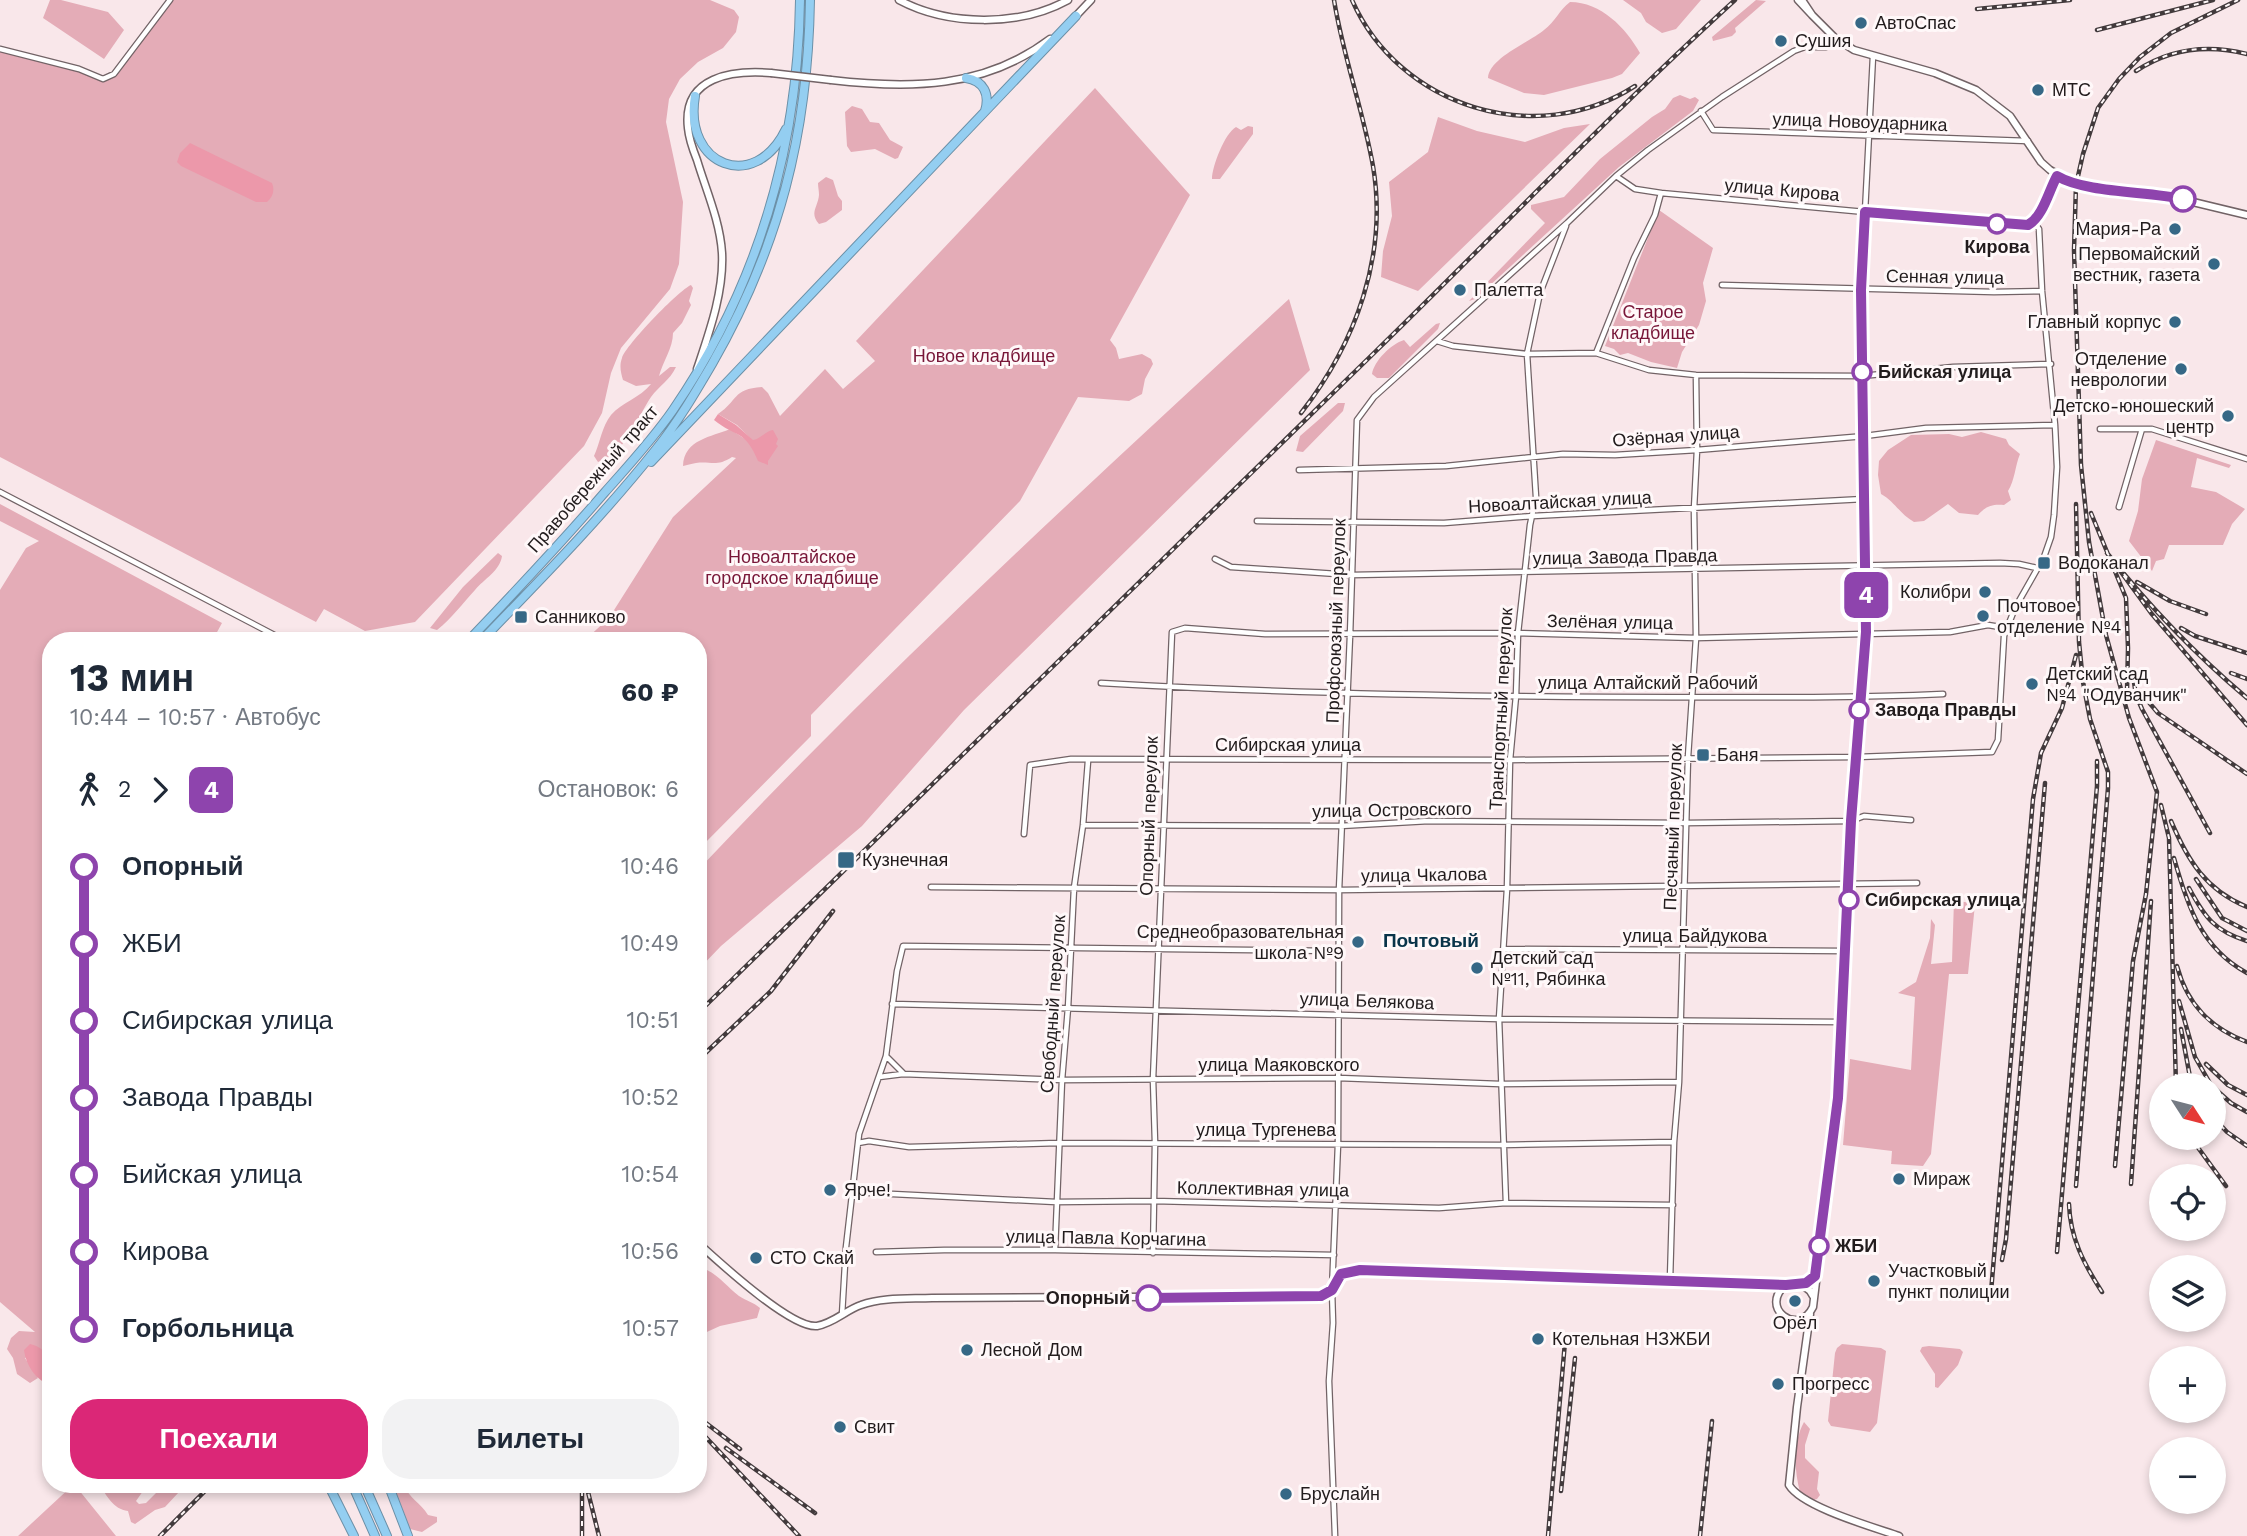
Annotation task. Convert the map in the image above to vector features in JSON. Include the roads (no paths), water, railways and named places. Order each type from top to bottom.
[{"type":"highway","name":"Правобережный тракт","points":[[476,632],[649,442],[695,374],[733,303],[754,256],[775,191],[793,113],[798,70],[800,0]]},
{"type":"highway","name":"Правобережный тракт","points":[[490,632],[589,527],[657,448],[682,414],[727,338],[763,259],[785,193],[802,115],[810,0]]},
{"type":"highway","points":[[589,527],[1076,16]]},
{"type":"highway","points":[[966,78],[974,79],[985,88],[987,105],[980,119]]},
{"type":"highway","points":[[695,96],[692,111],[697,135],[709,154],[727,164],[744,165],[761,159],[778,144],[793,113]]},
{"type":"highway","points":[[332,1493],[354,1536]]},
{"type":"highway","points":[[356,1493],[375,1536]]},
{"type":"highway","points":[[368,1493],[387,1535]]},
{"type":"highway","points":[[391,1493],[408,1536]]},
{"type":"street","points":[[0,48],[79,69],[103,79],[114,74],[170,0]]},
{"type":"street","points":[[899,0],[946,16],[988,18],[1032,14],[1068,0]]},
{"type":"street","points":[[695,374],[711,324],[722,265],[720,236],[687,127],[690,108],[695,96],[704,86],[724,74],[737,71],[905,86],[937,84],[966,78],[1031,52],[1052,38],[1091,0]]},
{"type":"street","points":[[1800,0],[1835,38],[1854,50],[1935,73],[1976,90],[2010,116],[2041,162],[2057,176],[2076,185],[2168,196],[2247,215]]},
{"type":"street","points":[[1437,341],[1616,176],[1701,111],[1800,48],[1826,47],[1835,38]]},
{"type":"street","points":[[1873,56],[1861,290],[1866,632],[1851,821],[1838,1098],[1789,1468],[1789,1485],[1792,1490],[1824,1508],[1899,1536]]},
{"type":"street","name":"улица Новоударника","points":[[1701,111],[1713,130],[2028,141]]},
{"type":"street","name":"улица Кирова","points":[[1616,176],[1635,189],[1661,193],[2004,224],[2028,225],[2034,222]]},
{"type":"street","points":[[2006,628],[2044,557],[2051,537],[2054,515],[2057,467],[2051,364],[2042,291],[2039,229],[2034,222],[2057,176]]},
{"type":"street","points":[[1596,353],[1634,258],[1655,215],[1661,193]]},
{"type":"street","name":"Транспортный переулок","points":[[1506,1203],[1499,1019],[1518,633],[1530,525],[1536,497],[1527,354],[1541,293],[1567,223]]},
{"type":"street","name":"Сенная улица","points":[[1722,285],[1861,290],[2042,291]]},
{"type":"street","points":[[1437,341],[1453,346],[1527,354],[1596,353],[1649,370],[1696,375],[1862,376],[1953,367],[2051,364]]},
{"type":"street","name":"Профсоюзный переулок","points":[[1335,1536],[1329,1381],[1334,1323],[1332,1290],[1338,1144],[1340,826],[1348,693],[1356,426],[1359,415],[1374,397],[1437,341]]},
{"type":"street","name":"Песчаный переулок","points":[[1670,1280],[1684,950],[1688,757],[1696,638],[1696,375]]},
{"type":"street","name":"Озёрная улица","points":[[1298,470],[1446,466],[1534,456],[1697,450],[1865,436],[1926,428],[2055,425]]},
{"type":"street","points":[[2100,429],[2152,429],[2247,459]]},
{"type":"street","points":[[2119,507],[2142,429]]},
{"type":"street","points":[[0,492],[269,632]]},
{"type":"street","name":"Новоалтайская улица","points":[[1257,521],[1444,523],[1864,499]]},
{"type":"street","name":"улица Завода Правда","points":[[1215,559],[1231,566],[1352,575],[2000,563],[2037,568]]},
{"type":"street","name":"Зелёная улица","points":[[1171,632],[1185,628],[1265,634],[1350,636],[1518,633],[1696,638],[1950,632],[1988,625],[2006,628]]},
{"type":"street","name":"Сибирская улица","points":[[1024,834],[1030,765],[1071,759],[1344,758],[1510,761],[1857,757],[1992,752],[1998,740],[2006,628]]},
{"type":"street","name":"Опорный переулок","points":[[1153,1253],[1155,1010],[1171,632]]},
{"type":"street","name":"улица Алтайский Рабочий","points":[[1101,683],[1348,693],[1516,696],[1860,698],[1943,694]]},
{"type":"street","name":"Свободный переулок","points":[[1055,1250],[1058,1143],[1074,888],[1088,761]]},
{"type":"street","name":"улица Островского","points":[[1083,825],[1340,826],[1429,821],[1686,823],[1851,821],[1864,816],[1911,820]]},
{"type":"street","name":"улица Чкалова","points":[[931,887],[1339,890],[1917,883]]},
{"type":"street","points":[[842,1315],[846,1247],[858,1143],[869,1101],[886,1056],[892,1003],[903,946],[1338,951]]},
{"type":"street","name":"улица Байдукова","points":[[1503,948],[1846,951]]},
{"type":"street","name":"улица Белякова","points":[[892,1003],[1499,1019],[1841,1022]]},
{"type":"street","points":[[886,1056],[903,1074]]},
{"type":"street","name":"улица Маяковского","points":[[879,1077],[903,1074],[1062,1080],[1338,1078],[1500,1084],[1679,1082]]},
{"type":"street","name":"улица Тургенева","points":[[858,1143],[869,1141],[909,1147],[1058,1143],[1502,1145],[1674,1142]]},
{"type":"street","name":"Коллективная улица","points":[[852,1192],[1056,1202],[1154,1201],[1439,1208],[1506,1203],[1673,1205]]},
{"type":"street","name":"улица Павла Корчагина","points":[[876,1252],[1055,1250],[1334,1255]]},
{"type":"street","points":[[707,1251],[744,1283],[802,1323],[821,1325],[861,1304],[932,1297],[1313,1297],[1326,1295],[1341,1274],[1360,1270],[1786,1285],[1801,1284],[1815,1276]]},
{"type":"street","points":[[1764,1284],[1777,1296]]},
{"type":"street","points":[[1801,1284],[1813,1296]]},
{"type":"street","points":[[1786,1285],[1777,1296],[1779,1312],[1788,1319],[1808,1325]]},
{"type":"street","points":[[1795,1320],[1811,1311]]},
{"type":"railway","points":[[1301,413],[1338,357],[1352,328],[1363,297],[1376,232],[1373,166],[1334,0]]},
{"type":"railway","points":[[1352,0],[1374,37],[1402,68],[1436,91],[1474,107],[1514,115],[1556,115],[1596,105],[1635,86]]},
{"type":"railway","points":[[707,1004],[1735,0]]},
{"type":"railway","points":[[1977,9],[2070,0]]},
{"type":"railway","points":[[2097,30],[2213,0]]},
{"type":"railway","points":[[2115,1166],[2133,961],[2146,894],[2157,792],[2129,718],[2106,635],[2089,542],[2081,465],[2074,250],[2076,185],[2098,108],[2119,79],[2140,57],[2171,33],[2238,0]]},
{"type":"railway","points":[[2136,71],[2162,57],[2190,50],[2218,49],[2247,54]]},
{"type":"railway","points":[[2076,504],[2079,642],[2083,682],[2090,719],[2108,772],[2108,788],[2076,1186]]},
{"type":"railway","points":[[2091,513],[2126,598],[2127,691]]},
{"type":"railway","points":[[2247,698],[2174,629],[2107,553],[2151,613],[2247,725]]},
{"type":"railway","points":[[2137,582],[2170,601],[2206,614]]},
{"type":"railway","points":[[2181,628],[2195,636],[2247,653]]},
{"type":"railway","points":[[1991,1292],[2033,799],[2041,753],[2062,708],[2076,655]]},
{"type":"railway","points":[[2231,673],[2247,679]]},
{"type":"railway","points":[[2133,676],[2136,695],[2142,709],[2210,833]]},
{"type":"railway","points":[[2141,693],[2158,713],[2247,774]]},
{"type":"railway","points":[[2057,1252],[2097,761]]},
{"type":"railway","points":[[2002,1260],[2045,783]]},
{"type":"railway","points":[[2161,805],[2169,838],[2176,1073]]},
{"type":"railway","points":[[2171,821],[2184,849],[2200,873],[2220,892],[2247,907]]},
{"type":"railway","points":[[2174,858],[2184,892],[2198,924],[2218,951],[2247,973]]},
{"type":"railway","points":[[2196,879],[2222,918],[2247,931]]},
{"type":"railway","points":[[2189,888],[2212,922],[2227,933],[2247,941]]},
{"type":"railway","points":[[2131,1184],[2151,901]]},
{"type":"railway","points":[[707,1051],[771,991],[833,911]]},
{"type":"railway","points":[[2177,966],[2187,992],[2202,1013],[2222,1030],[2247,1042]]},
{"type":"railway","points":[[2179,1001],[2195,1057],[2204,1073]]},
{"type":"railway","points":[[2181,1029],[2189,1073]]},
{"type":"railway","points":[[2206,1064],[2228,1085],[2247,1095]]},
{"type":"railway","points":[[2226,1099],[2247,1112]]},
{"type":"railway","points":[[2226,1131],[2247,1146]]},
{"type":"railway","points":[[2200,1150],[2210,1164]]},
{"type":"railway","points":[[2069,1204],[2072,1228],[2079,1250],[2102,1292]]},
{"type":"railway","points":[[1548,1536],[1565,1342]]},
{"type":"railway","points":[[1561,1491],[1575,1358]]},
{"type":"railway","points":[[1700,1536],[1712,1421]]},
{"type":"railway","points":[[707,1424],[740,1449]]},
{"type":"railway","points":[[707,1439],[799,1536]]},
{"type":"railway","points":[[726,1448],[815,1513]]},
{"type":"railway","points":[[160,1536],[203,1493]]},
{"type":"railway","points":[[582,1493],[582,1536]]},
{"type":"railway","points":[[588,1493],[599,1536]]},
{"type":"place","name":"АвтоСпас","points":[[1861,23]]},
{"type":"place","name":"Сушия","points":[[1781,41]]},
{"type":"place","name":"МТС","points":[[2038,90]]},
{"type":"place","name":"Кирова","points":[[1997,224]]},
{"type":"place","name":"Мария-Ра","points":[[2175,229]]},
{"type":"place","name":"Первомайский вестник, газета","points":[[2214,264]]},
{"type":"place","name":"Палетта","points":[[1460,290]]},
{"type":"place","name":"Главный корпус","points":[[2175,322]]},
{"type":"place","name":"Отделение неврологии","points":[[2181,369]]},
{"type":"place","name":"Бийская улица","points":[[1862,372]]},
{"type":"place","name":"Детско-юношеский центр","points":[[2228,416]]},
{"type":"place","name":"Водоканал","points":[[2044,563]]},
{"type":"place","name":"Колибри","points":[[1985,592]]},
{"type":"place","name":"Почтовое отделение №4","points":[[1983,616]]},
{"type":"place","name":"Санниково","points":[[521,617]]},
{"type":"place","name":"Детский сад №4 \"Одуванчик\"","points":[[2032,684]]},
{"type":"place","name":"Завода Правды","points":[[1859,710]]},
{"type":"place","name":"Баня","points":[[1703,755]]},
{"type":"place","name":"Кузнечная","points":[[846,860]]},
{"type":"place","name":"Сибирская улица","points":[[1849,900]]},
{"type":"place","name":"Среднеобразовательная школа №9","points":[[1358,942]]},
{"type":"place","name":"Детский сад №11, Рябинка","points":[[1477,968]]},
{"type":"place","name":"Мираж","points":[[1899,1179]]},
{"type":"place","name":"Ярче!","points":[[830,1190]]},
{"type":"place","name":"ЖБИ","points":[[1819,1246]]},
{"type":"place","name":"СТО Скай","points":[[756,1258]]},
{"type":"place","name":"Участковый пункт полиции","points":[[1874,1281]]},
{"type":"place","name":"Опорный","points":[[1149,1298]]},
{"type":"place","name":"Орёл","points":[[1795,1301]]},
{"type":"place","name":"Котельная НЗЖБИ","points":[[1538,1339]]},
{"type":"place","name":"Лесной Дом","points":[[967,1350]]},
{"type":"place","name":"Прогресс","points":[[1778,1384]]},
{"type":"place","name":"Свит","points":[[840,1427]]},
{"type":"place","name":"Бруслайн","points":[[1286,1494]]},
{"type":"district","name":"Почтовый","points":[[1431,940]]},
{"type":"park label","name":"Старое кладбище","points":[[1653,322]]},
{"type":"park label","name":"Новое кладбище","points":[[984,356]]},
{"type":"park label","name":"Новоалтайское городское кладбище","points":[[792,567]]}]
